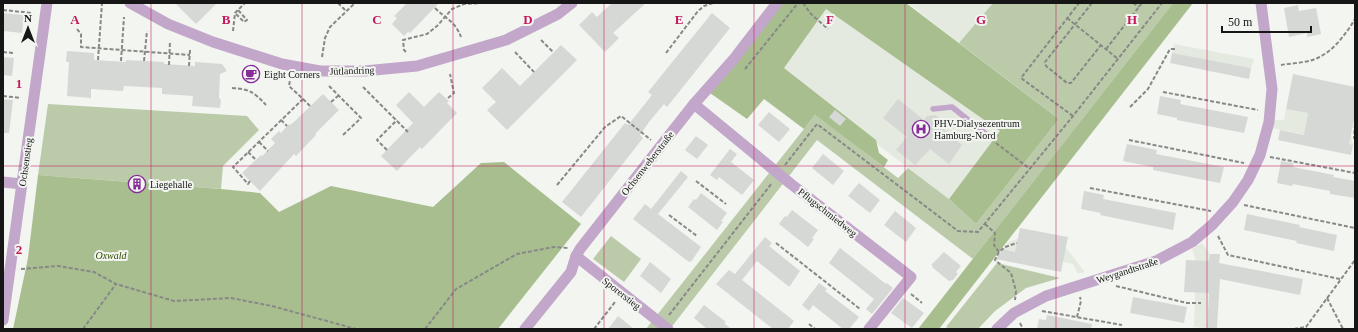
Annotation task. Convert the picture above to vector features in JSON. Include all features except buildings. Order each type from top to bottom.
[{"type":"street","name":"Ochsenstieg","points":[[3,320],[47,3]]},
{"type":"street","name":"Jütlandring","points":[[130,3],[168,24],[213,42],[282,64],[320,71],[364,71],[417,66],[506,40],[558,14],[572,3]]},
{"type":"street","name":"Ochsenweberstraße","points":[[525,329],[571,272],[578,252],[694,104],[733,60],[777,3]]},
{"type":"street","name":"Weygandtstraße","points":[[997,329],[1014,313],[1046,296],[1156,261],[1192,242],[1212,225],[1233,202],[1248,180],[1257,160],[1269,122],[1272,88],[1261,3]]},
{"type":"street","name":"Pflugschmiedweg","points":[[694,104],[778,174],[911,277],[869,329]]},
{"type":"street","points":[[3,182],[22,184]]},
{"type":"street","name":"Sporerstieg","points":[[578,252],[622,293],[665,327]]},
{"type":"lane","points":[[932,109],[952,108],[991,138]]},
{"type":"path","points":[[98,60],[102,3]]},
{"type":"path","points":[[233,31],[235,13],[245,3]]},
{"type":"path","points":[[338,3],[346,12]]},
{"type":"path","points":[[322,57],[325,38],[330,27],[355,3]]},
{"type":"path","points":[[406,52],[404,50],[403,40],[427,34],[437,26],[444,16],[452,9],[464,4],[480,3]]},
{"type":"path","points":[[666,53],[698,11],[704,6],[713,3]]},
{"type":"path","points":[[746,69],[798,3]]},
{"type":"path","points":[[803,3],[828,29]]},
{"type":"path","points":[[1073,116],[1021,78],[1079,3]]},
{"type":"path","points":[[1092,3],[1046,62],[1046,66],[1067,83],[1071,83],[1101,45]]},
{"type":"path","points":[[1133,3],[1139,8]]},
{"type":"path","points":[[1106,49],[1142,3]]},
{"type":"path","points":[[665,327],[778,174],[817,124],[958,231],[978,232],[1073,116],[1162,3]]},
{"type":"path","points":[[435,8],[453,22],[461,37]]},
{"type":"path","points":[[3,10],[32,13]]},
{"type":"path","points":[[236,14],[244,22],[247,20],[238,10]]},
{"type":"path","points":[[121,61],[124,17]]},
{"type":"path","points":[[1067,18],[1118,59]]},
{"type":"path","points":[[1270,67],[1315,59],[1326,54],[1351,26],[1355,19]]},
{"type":"path","points":[[1351,26],[1355,27]]},
{"type":"path","points":[[77,29],[81,34],[81,47],[190,55]]},
{"type":"path","points":[[144,61],[147,31]]},
{"type":"path","points":[[541,40],[553,52]]},
{"type":"path","points":[[169,65],[170,41]]},
{"type":"path","points":[[1130,107],[1148,89],[1170,48],[1176,49]]},
{"type":"path","points":[[190,50],[190,66]]},
{"type":"path","points":[[3,52],[13,53]]},
{"type":"path","points":[[515,52],[534,72]]},
{"type":"path","points":[[448,98],[454,93],[450,74]]},
{"type":"path","points":[[290,80],[289,86],[310,106]]},
{"type":"path","points":[[329,86],[361,118],[343,135]]},
{"type":"path","points":[[363,87],[408,132]]},
{"type":"path","points":[[232,88],[244,89],[256,94],[266,105]]},
{"type":"path","points":[[1163,92],[1270,112]]},
{"type":"path","points":[[3,96],[21,98]]},
{"type":"path","points":[[331,102],[338,96]]},
{"type":"path","points":[[250,181],[248,184],[232,167],[303,99]]},
{"type":"path","points":[[557,185],[605,127],[621,116],[660,147]]},
{"type":"path","points":[[281,120],[287,126]]},
{"type":"path","points":[[387,150],[377,140],[397,120]]},
{"type":"path","points":[[1355,124],[1355,138]]},
{"type":"path","points":[[991,138],[1030,169]]},
{"type":"path","points":[[1129,140],[1257,160],[1355,173]]},
{"type":"path","points":[[259,142],[268,150]]},
{"type":"path","points":[[248,152],[256,160]]},
{"type":"path","points":[[696,181],[726,204]]},
{"type":"path","points":[[1090,188],[1223,213]]},
{"type":"path","points":[[1233,202],[1355,228]]},
{"type":"path","points":[[669,215],[697,236]]},
{"type":"path","points":[[985,224],[995,233],[994,245],[999,252]]},
{"type":"path","points":[[1212,225],[1228,255],[1340,279]]},
{"type":"path","points":[[776,243],[860,309]]},
{"type":"path","points":[[1014,313],[1016,291],[1011,273],[995,260],[999,252],[1005,246],[1017,243]]},
{"type":"path","points":[[425,329],[456,289],[517,254],[554,247],[578,252]]},
{"type":"path","points":[[1294,329],[1306,327],[1355,260]]},
{"type":"path","points":[[10,270],[58,266],[94,272],[116,284],[174,301],[231,298],[238,299],[272,306],[356,329]]},
{"type":"path","points":[[1110,276],[1115,286],[1187,303],[1201,303]]},
{"type":"path","points":[[82,329],[116,284]]},
{"type":"path","points":[[1075,287],[1081,301],[1077,317]]},
{"type":"path","points":[[594,329],[622,293]]},
{"type":"path","points":[[1327,298],[1343,329]]},
{"type":"path","points":[[1044,311],[1122,325]]},
{"type":"path","points":[[809,324],[816,329]]},
{"type":"shaded area","points":[[786,3],[828,3],[1001,131],[949,199],[792,79],[777,96]]},
{"type":"shaded area","points":[[908,3],[993,3],[959,43]]},
{"type":"shaded area","points":[[1174,44],[1254,59],[1251,68],[1214,61],[1212,72],[1202,69],[1172,53]]},
{"type":"shaded area","points":[[1286,109],[1308,113],[1306,124],[1351,134],[1353,145],[1272,128],[1273,120],[1284,120]]},
{"type":"shaded area","points":[[1018,239],[1066,248],[1085,272],[1078,274],[1073,264],[1003,249],[1010,241]]},
{"type":"shaded area","points":[[1202,243],[1210,254],[1207,328],[1194,327],[1196,261],[1192,249]]},
{"type":"green space","points":[[781,3],[906,3],[1059,119],[976,224],[949,199],[1000,131],[826,9],[784,68],[876,140],[879,153],[888,160],[884,167],[815,115],[804,129],[764,99],[747,119],[710,93]]},
{"type":"green space","points":[[993,3],[1173,3],[973,259],[817,140],[670,329],[646,329],[815,115],[898,178],[908,168],[949,199],[976,224],[1059,119],[959,43]]},
{"type":"green space","points":[[1173,3],[1193,3],[939,329],[918,329]]},
{"type":"green space","points":[[48,104],[247,116],[259,130],[223,166],[221,189],[38,175]]},
{"type":"green space","name":"Oxwald","points":[[504,162],[581,224],[498,329],[13,329],[28,258],[38,175],[260,193],[279,212],[331,186],[433,207],[481,163]]},
{"type":"green space","points":[[611,236],[641,259],[624,282],[593,259]]},
{"type":"green space","points":[[997,263],[1060,278],[1026,288],[995,311],[978,329],[950,329],[946,327]]},
{"type":"place","name":"Eight Corners","points":[[251,74]]},
{"type":"place","name":"PHV-Dialysezentrum Hamburg-Nord","points":[[921,129]]},
{"type":"place","name":"Liegehalle","points":[[137,184]]}]
